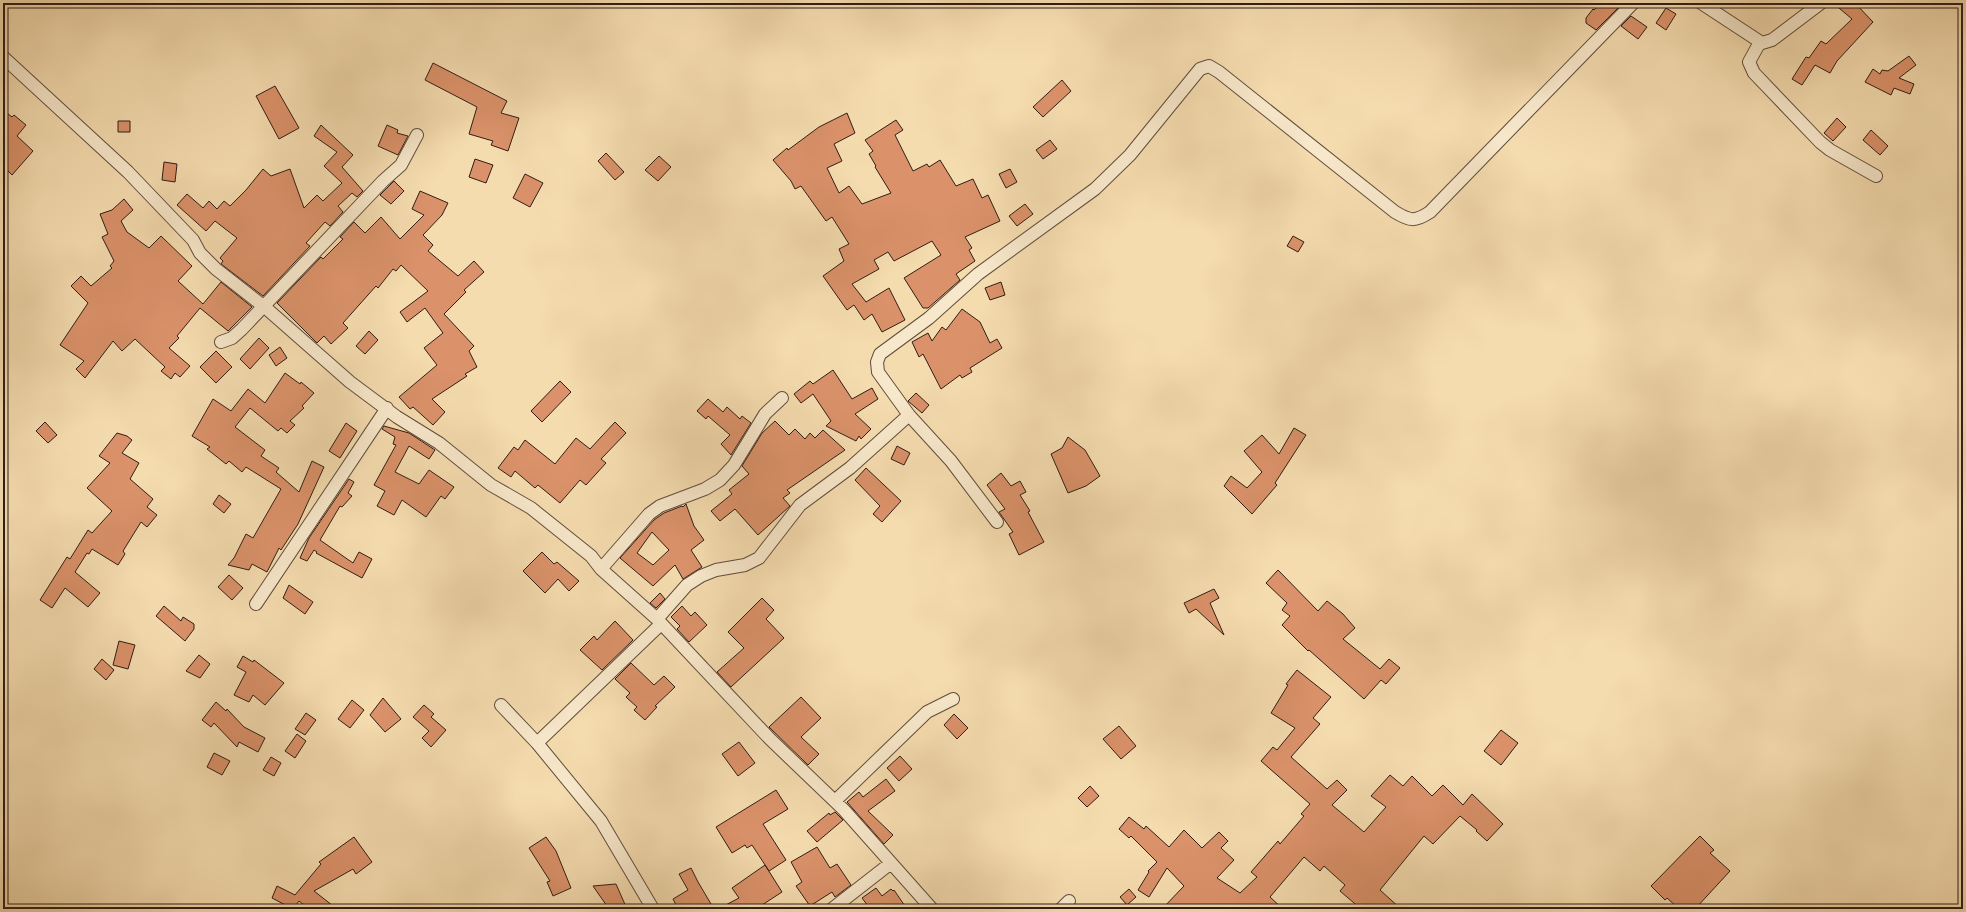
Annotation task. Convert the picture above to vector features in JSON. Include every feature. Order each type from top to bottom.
[{"type":"street","points":[[998,522],[951,461],[909,415],[878,372],[877,362],[880,354],[929,318],[978,274],[1095,189],[1130,155],[1204,66],[1214,68],[1395,212],[1412,220],[1420,218],[1430,212],[1633,3]]},
{"type":"street","points":[[1702,3],[1760,42],[1766,43],[1821,3]]},
{"type":"street","points":[[1760,42],[1749,62],[1754,72],[1820,142],[1830,150],[1876,176]]},
{"type":"street","points":[[3,57],[128,172],[193,240],[200,253],[216,269],[264,307],[350,382],[387,408],[397,417],[439,443],[491,485],[531,508],[590,556],[601,569],[659,622],[770,739],[835,801],[932,909]]},
{"type":"street","points":[[221,342],[232,338],[264,307],[383,181],[401,165],[417,135]]},
{"type":"street","points":[[601,569],[649,514],[660,506],[705,489],[720,480],[734,465],[765,414],[782,398]]},
{"type":"street","points":[[256,604],[387,408]]},
{"type":"street","points":[[537,743],[659,622],[687,585],[701,576],[716,570],[745,565],[759,558],[800,505],[850,468],[909,415]]},
{"type":"street","points":[[835,801],[927,712],[953,699]]},
{"type":"street","points":[[501,705],[537,743],[601,821],[653,909]]},
{"type":"street","points":[[832,909],[891,863]]},
{"type":"building","points":[[1595,3],[1623,3],[1596,30],[1586,23],[1586,18],[1593,9],[1594,10],[1598,6]]},
{"type":"building","points":[[1833,3],[1855,3],[1873,22],[1837,61],[1830,73],[1815,65],[1802,85],[1792,79],[1806,57],[1809,58],[1821,41],[1826,44],[1852,19]]},
{"type":"building","points":[[1666,8],[1676,14],[1666,30],[1656,23]]},
{"type":"building","points":[[1631,16],[1647,27],[1638,39],[1621,26]]},
{"type":"building","points":[[1909,56],[1916,65],[1899,78],[1914,84],[1910,94],[1894,88],[1891,95],[1865,82],[1873,69],[1880,74],[1882,70],[1888,71]]},
{"type":"building","points":[[433,63],[507,101],[501,113],[519,118],[508,151],[491,145],[493,141],[469,134],[477,107],[425,80]]},
{"type":"building","points":[[1062,80],[1071,91],[1043,117],[1033,107]]},
{"type":"building","points":[[275,86],[299,128],[279,139],[256,96]]},
{"type":"building","points":[[3,110],[12,117],[14,115],[26,125],[17,136],[33,151],[12,175],[3,166]]},
{"type":"building","points":[[847,113],[855,133],[834,144],[842,161],[827,168],[839,193],[849,186],[862,204],[891,193],[875,167],[876,166],[869,154],[873,151],[865,140],[896,120],[903,130],[895,135],[913,171],[927,164],[929,167],[940,160],[956,186],[973,179],[982,198],[988,195],[1000,221],[965,237],[972,248],[969,250],[975,261],[956,274],[960,280],[928,308],[923,308],[904,278],[941,255],[932,241],[894,261],[888,252],[874,260],[879,269],[852,284],[866,302],[889,288],[905,320],[882,332],[872,314],[864,320],[854,305],[847,310],[823,276],[844,261],[839,249],[849,244],[832,217],[826,221],[801,186],[795,189],[791,181],[773,160],[787,148],[788,150],[819,127]]},
{"type":"building","points":[[1837,118],[1846,127],[1833,141],[1824,133]]},
{"type":"building","points":[[118,121],[130,121],[130,132],[118,132]]},
{"type":"building","points":[[321,125],[353,155],[342,167],[363,191],[357,197],[352,193],[338,206],[343,212],[330,226],[325,222],[306,243],[310,246],[263,296],[221,264],[223,261],[220,258],[237,238],[215,221],[206,231],[177,205],[187,194],[203,208],[209,201],[217,209],[224,201],[230,206],[246,190],[263,169],[271,176],[290,169],[304,208],[317,195],[323,201],[342,183],[324,166],[337,152],[314,136]]},
{"type":"building","points":[[387,125],[398,130],[397,133],[408,136],[398,155],[378,146]]},
{"type":"building","points":[[1871,130],[1888,146],[1880,155],[1863,140]]},
{"type":"building","points":[[1050,140],[1057,149],[1043,159],[1036,150]]},
{"type":"building","points":[[606,153],[624,172],[615,180],[598,161]]},
{"type":"building","points":[[659,156],[671,167],[658,181],[645,170]]},
{"type":"building","points":[[475,159],[493,165],[486,183],[469,177]]},
{"type":"building","points":[[164,162],[177,164],[175,182],[162,180]]},
{"type":"building","points":[[1010,169],[1017,182],[1006,188],[999,174]]},
{"type":"building","points":[[525,174],[543,183],[530,207],[513,198]]},
{"type":"building","points":[[394,181],[404,191],[391,204],[380,195]]},
{"type":"building","points":[[420,191],[448,203],[442,215],[423,235],[433,245],[428,251],[458,276],[474,261],[484,272],[464,290],[466,292],[444,314],[474,346],[469,351],[477,367],[465,374],[467,376],[432,399],[445,412],[433,425],[413,407],[410,409],[399,397],[437,365],[424,348],[443,333],[425,308],[407,322],[400,312],[428,291],[401,265],[396,271],[393,269],[378,288],[376,286],[343,323],[348,328],[331,344],[324,336],[317,343],[277,303],[321,257],[323,259],[343,239],[340,237],[354,222],[365,233],[381,217],[400,239],[424,215],[412,209]]},
{"type":"building","points":[[124,199],[133,210],[121,221],[127,232],[149,248],[161,236],[192,266],[178,281],[203,304],[221,282],[252,307],[228,331],[200,308],[177,336],[179,338],[169,348],[190,366],[180,377],[175,373],[171,379],[161,371],[165,367],[135,339],[122,351],[113,341],[85,378],[76,369],[84,361],[60,345],[88,303],[71,286],[81,276],[91,286],[112,268],[110,266],[114,261],[102,237],[108,234],[100,214],[112,210]]},
{"type":"building","points":[[1025,204],[1033,214],[1017,226],[1009,216]]},
{"type":"building","points":[[1293,236],[1304,242],[1298,252],[1287,246]]},
{"type":"building","points":[[1001,282],[1005,295],[990,300],[985,288]]},
{"type":"building","points":[[962,309],[980,322],[990,343],[997,339],[1002,348],[970,368],[972,372],[962,378],[960,375],[941,389],[923,354],[919,357],[912,342],[928,333],[932,341],[942,327],[946,330]]},
{"type":"building","points":[[369,331],[378,340],[365,354],[356,346]]},
{"type":"building","points":[[259,338],[269,348],[250,369],[240,359]]},
{"type":"building","points":[[280,347],[287,358],[276,366],[269,355]]},
{"type":"building","points":[[216,351],[232,367],[216,383],[200,367]]},
{"type":"building","points":[[833,370],[852,399],[872,388],[878,399],[855,414],[871,429],[861,439],[859,436],[856,441],[826,426],[831,421],[813,394],[801,403],[794,394],[810,381],[813,384]]},
{"type":"building","points":[[285,373],[300,384],[301,382],[314,393],[302,406],[304,408],[290,421],[295,425],[287,433],[281,428],[278,431],[250,408],[235,427],[265,450],[261,456],[279,468],[276,472],[299,492],[312,461],[324,467],[298,524],[281,550],[279,548],[267,572],[252,564],[249,570],[228,565],[234,558],[246,534],[253,538],[281,489],[246,467],[242,472],[229,461],[226,464],[207,449],[210,447],[192,436],[213,399],[231,411],[248,389],[265,403]]},
{"type":"building","points":[[560,381],[571,392],[542,422],[531,411]]},
{"type":"building","points":[[916,393],[929,405],[922,413],[908,401]]},
{"type":"building","points":[[708,399],[723,412],[727,407],[740,419],[742,416],[751,423],[731,455],[721,444],[730,435],[708,416],[706,419],[697,411]]},
{"type":"building","points":[[775,421],[789,435],[795,429],[805,439],[810,433],[815,438],[823,430],[845,450],[787,490],[790,493],[783,498],[790,506],[758,535],[735,509],[720,521],[711,511],[732,494],[729,490],[749,474],[742,466],[762,433]]},
{"type":"building","points":[[45,422],[57,435],[48,443],[36,431]]},
{"type":"building","points":[[615,422],[626,433],[601,459],[606,463],[586,485],[580,480],[560,503],[538,485],[535,488],[515,471],[511,477],[498,468],[514,447],[518,450],[525,440],[555,464],[576,438],[590,449]]},
{"type":"building","points":[[346,423],[357,431],[340,458],[329,451]]},
{"type":"building","points":[[384,426],[409,433],[435,450],[429,459],[409,446],[395,472],[419,484],[429,470],[454,487],[445,499],[441,496],[426,517],[402,500],[394,515],[377,506],[385,491],[374,485],[396,445],[393,444],[395,437],[382,429]]},
{"type":"building","points":[[1294,428],[1306,435],[1275,483],[1277,485],[1252,514],[1224,486],[1231,476],[1247,488],[1262,472],[1244,451],[1262,435],[1279,454]]},
{"type":"building","points":[[117,433],[127,436],[132,440],[122,453],[139,463],[130,479],[153,499],[147,507],[157,515],[147,527],[141,522],[123,551],[125,554],[118,565],[92,549],[89,554],[87,553],[75,572],[100,593],[88,607],[65,588],[52,608],[40,600],[67,557],[70,559],[88,530],[92,533],[112,511],[87,488],[110,463],[99,456]]},
{"type":"building","points":[[1068,437],[1085,450],[1100,476],[1086,486],[1068,493],[1051,454],[1062,448]]},
{"type":"building","points":[[897,446],[910,453],[904,465],[891,459]]},
{"type":"building","points":[[866,468],[901,501],[882,522],[873,514],[880,506],[855,480]]},
{"type":"building","points":[[1001,473],[1011,486],[1020,481],[1026,492],[1020,495],[1030,511],[1028,512],[1044,542],[1019,555],[1009,534],[1013,532],[999,512],[1005,509],[987,485]]},
{"type":"building","points":[[349,479],[354,482],[348,493],[352,496],[342,507],[340,506],[320,540],[353,563],[359,552],[372,559],[362,578],[316,553],[317,552],[314,550],[307,561],[300,558],[309,538]]},
{"type":"building","points":[[219,495],[231,504],[224,513],[213,504]]},
{"type":"building","points":[[686,504],[694,526],[704,540],[691,550],[702,567],[683,579],[675,565],[653,586],[620,558],[654,520],[664,513],[682,506],[683,507]],"holes":[[[652,532],[669,550],[653,565],[637,553]]]},
{"type":"building","points":[[542,552],[554,564],[557,562],[579,581],[569,591],[558,579],[545,593],[523,571]]},
{"type":"building","points":[[1278,570],[1318,611],[1327,601],[1343,614],[1355,628],[1343,639],[1380,669],[1389,659],[1400,668],[1386,684],[1381,680],[1364,699],[1309,650],[1308,651],[1282,625],[1290,616],[1282,610],[1287,603],[1266,583]]},
{"type":"building","points":[[229,575],[243,588],[232,600],[218,587]]},
{"type":"building","points":[[289,585],[313,602],[305,614],[283,598]]},
{"type":"building","points":[[1214,589],[1219,598],[1210,603],[1224,635],[1196,609],[1189,613],[1184,603]]},
{"type":"building","points":[[660,593],[665,599],[656,608],[650,603]]},
{"type":"building","points":[[762,598],[774,610],[766,619],[784,638],[731,687],[717,672],[744,648],[728,632]]},
{"type":"building","points":[[164,606],[181,621],[183,617],[194,624],[194,629],[185,641],[156,616]]},
{"type":"building","points":[[682,606],[691,616],[695,612],[707,625],[689,642],[677,629],[680,626],[671,617]]},
{"type":"building","points":[[615,621],[633,640],[602,670],[580,650],[594,636],[597,640]]},
{"type":"building","points":[[119,641],[135,645],[128,669],[113,665]]},
{"type":"building","points":[[199,655],[210,664],[200,678],[186,671]]},
{"type":"building","points":[[243,656],[253,662],[254,660],[284,683],[265,705],[253,695],[249,702],[234,695],[246,672],[237,667]]},
{"type":"building","points":[[102,659],[114,670],[106,680],[94,669]]},
{"type":"building","points":[[631,663],[654,685],[664,676],[675,687],[655,706],[657,707],[645,720],[634,710],[637,707],[626,697],[630,693],[615,679]]},
{"type":"building","points":[[1297,670],[1331,697],[1313,718],[1320,724],[1291,757],[1327,789],[1337,780],[1347,790],[1332,805],[1364,832],[1386,807],[1371,796],[1390,775],[1403,786],[1412,776],[1432,796],[1443,785],[1463,805],[1472,794],[1503,824],[1487,841],[1476,831],[1477,830],[1460,816],[1433,844],[1424,836],[1380,890],[1401,909],[1361,909],[1340,891],[1345,885],[1324,866],[1320,871],[1304,857],[1270,897],[1283,909],[1162,909],[1184,886],[1167,868],[1149,897],[1138,890],[1149,872],[1148,871],[1157,862],[1131,836],[1129,838],[1119,829],[1129,817],[1144,829],[1146,826],[1169,847],[1184,830],[1202,848],[1219,832],[1228,841],[1221,848],[1234,860],[1217,878],[1240,893],[1257,877],[1251,872],[1278,841],[1280,844],[1304,816],[1301,814],[1310,804],[1261,761],[1273,747],[1277,750],[1295,728],[1271,713],[1288,685],[1286,684]]},
{"type":"building","points":[[801,697],[821,718],[801,737],[819,754],[808,765],[769,727]]},
{"type":"building","points":[[383,698],[401,719],[385,732],[370,715]]},
{"type":"building","points":[[352,700],[364,710],[350,728],[338,719]]},
{"type":"building","points":[[216,702],[226,711],[227,709],[244,727],[265,738],[258,752],[239,742],[237,747],[214,723],[211,727],[202,720]]},
{"type":"building","points":[[424,705],[434,714],[431,717],[446,730],[431,747],[422,738],[429,731],[413,717]]},
{"type":"building","points":[[306,713],[316,720],[305,735],[295,729]]},
{"type":"building","points":[[954,714],[968,728],[957,739],[944,725]]},
{"type":"building","points":[[1119,726],[1136,746],[1121,759],[1103,739]]},
{"type":"building","points":[[1501,730],[1518,743],[1501,765],[1484,751]]},
{"type":"building","points":[[297,734],[306,741],[295,758],[285,751]]},
{"type":"building","points":[[739,742],[755,763],[738,776],[722,754]]},
{"type":"building","points":[[214,753],[230,761],[222,775],[207,767]]},
{"type":"building","points":[[900,756],[912,769],[899,781],[887,768]]},
{"type":"building","points":[[271,757],[281,763],[274,776],[263,770]]},
{"type":"building","points":[[886,779],[895,791],[868,811],[893,835],[884,844],[847,802],[859,792],[863,797]]},
{"type":"building","points":[[1090,786],[1099,796],[1087,807],[1078,798]]},
{"type":"building","points":[[776,790],[788,809],[763,824],[786,860],[769,871],[752,845],[747,848],[745,845],[732,853],[716,827]]},
{"type":"building","points":[[835,812],[843,820],[817,842],[807,831],[829,813],[830,815]]},
{"type":"building","points":[[1700,836],[1714,850],[1710,853],[1730,871],[1695,909],[1679,909],[1667,898],[1665,900],[1651,886]]},
{"type":"building","points":[[354,837],[372,862],[356,874],[353,869],[314,891],[337,909],[309,909],[299,901],[293,909],[272,898],[277,886],[295,895],[321,864],[319,862]]},
{"type":"building","points":[[546,837],[556,851],[571,888],[553,896],[547,882],[550,881],[529,848]]},
{"type":"building","points":[[817,847],[830,868],[837,864],[851,885],[835,897],[832,892],[810,906],[796,886],[802,882],[791,862]]},
{"type":"building","points":[[765,865],[782,892],[756,909],[718,909],[739,898],[732,888]]},
{"type":"building","points":[[691,868],[714,909],[678,909],[673,899],[688,890],[679,874]]},
{"type":"building","points":[[616,884],[627,909],[609,909],[593,886]]},
{"type":"building","points":[[876,888],[882,896],[891,889],[893,891],[894,890],[907,909],[864,909],[868,906],[862,898]]},
{"type":"building","points":[[1129,889],[1136,897],[1127,905],[1120,897]]}]
